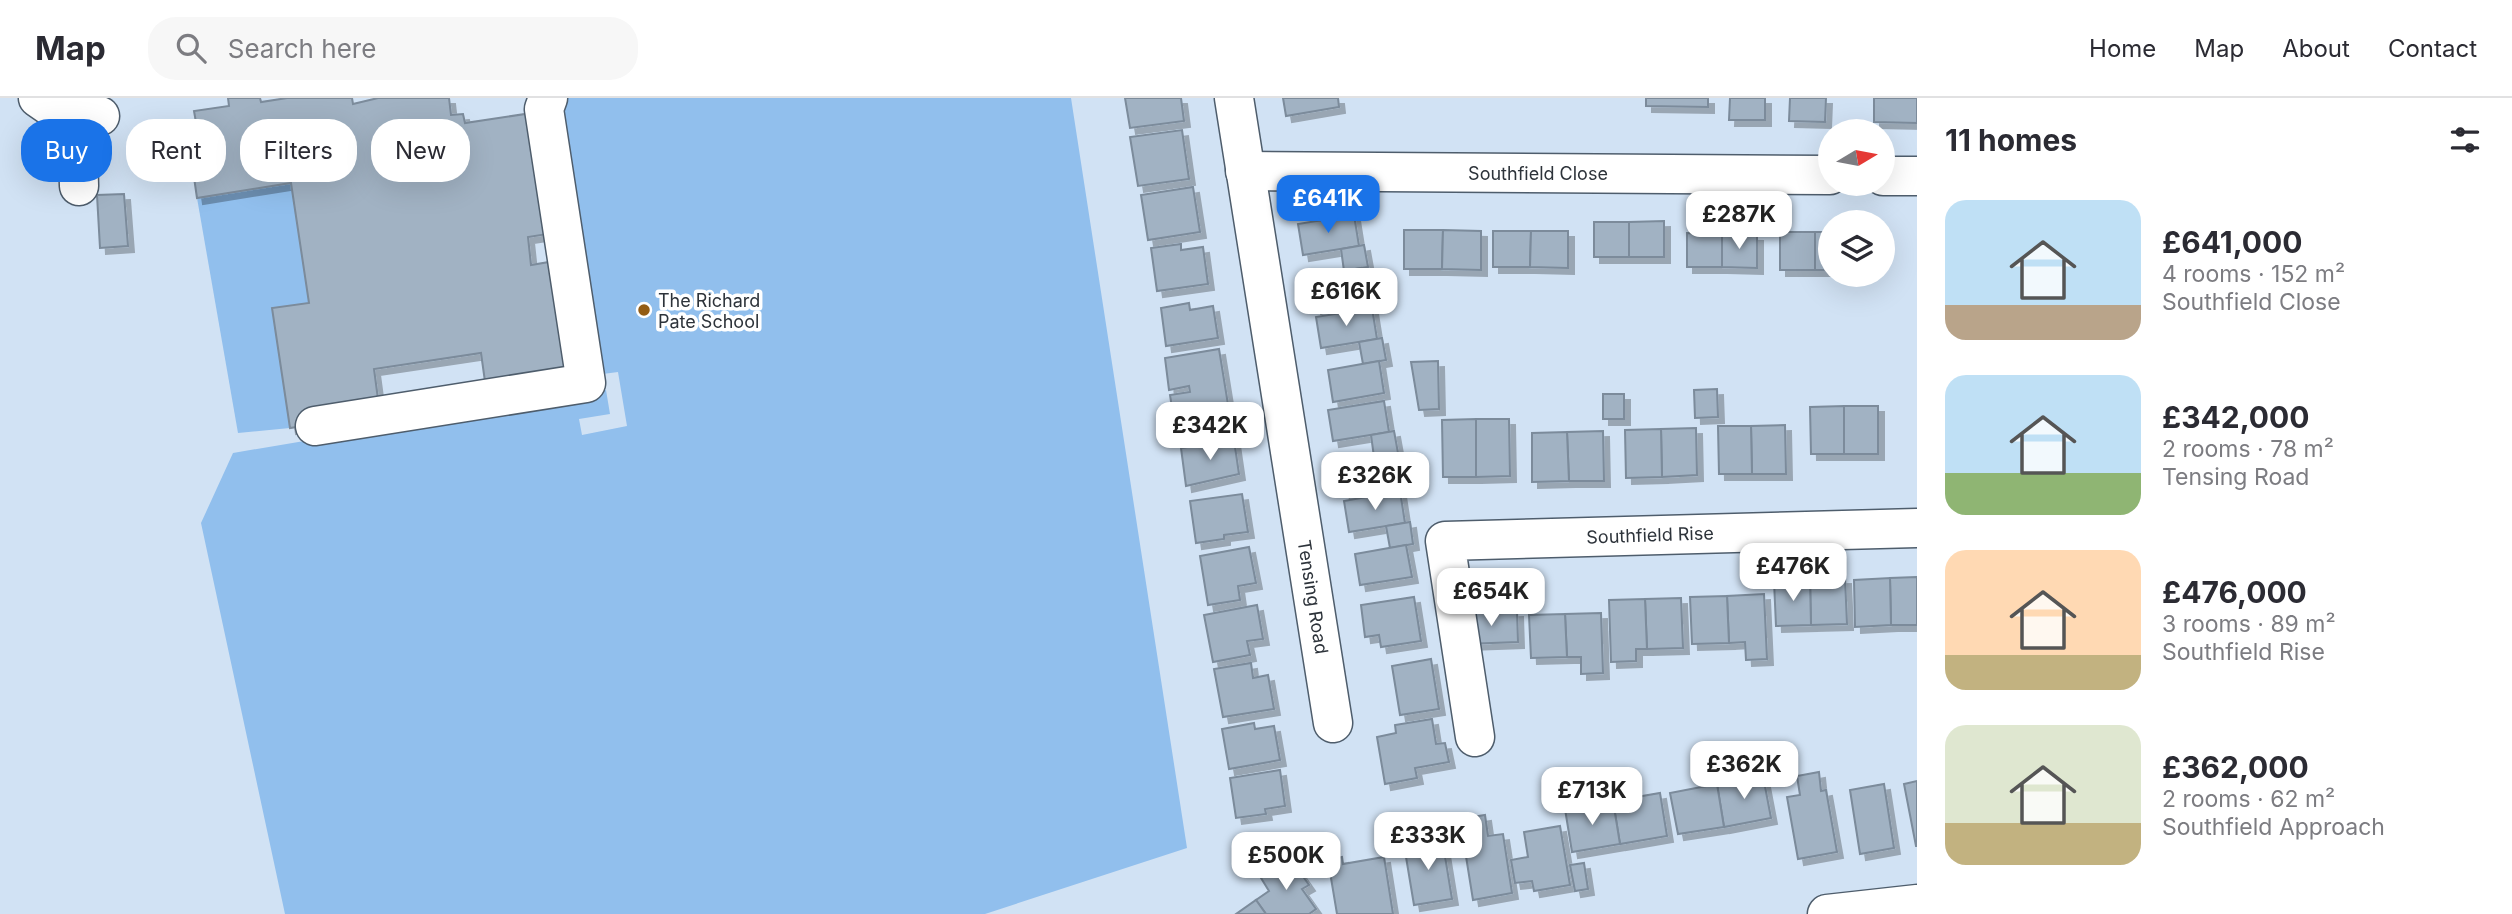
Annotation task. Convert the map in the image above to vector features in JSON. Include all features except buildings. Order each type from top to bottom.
[{"type":"street","points":[[38,98],[64,116],[88,116],[79,186]]},
{"type":"street","points":[[316,426],[586,383],[544,109],[548,98]]},
{"type":"street","name":"Tensing Road","points":[[1234,98],[1333,723]]},
{"type":"street","name":"Southfield Close","points":[[1245,171],[1818,175]]},
{"type":"street","points":[[1895,176],[1917,176]]},
{"type":"street","name":"Southfield Rise","points":[[1475,737],[1445,541],[1917,528]]},
{"type":"street","points":[[1826,914],[1917,904]]},
{"type":"shaded area","name":"The Richard Pate School","points":[[555,98],[1071,98],[1187,848],[985,914],[285,914],[201,523],[233,453],[606,390],[610,414],[579,419],[582,435],[627,426],[618,372],[595,375]]},
{"type":"shaded area","points":[[291,183],[309,303],[290,428],[238,433],[197,198]]},
{"type":"place","name":"The Richard Pate School","points":[[644,310]]}]
